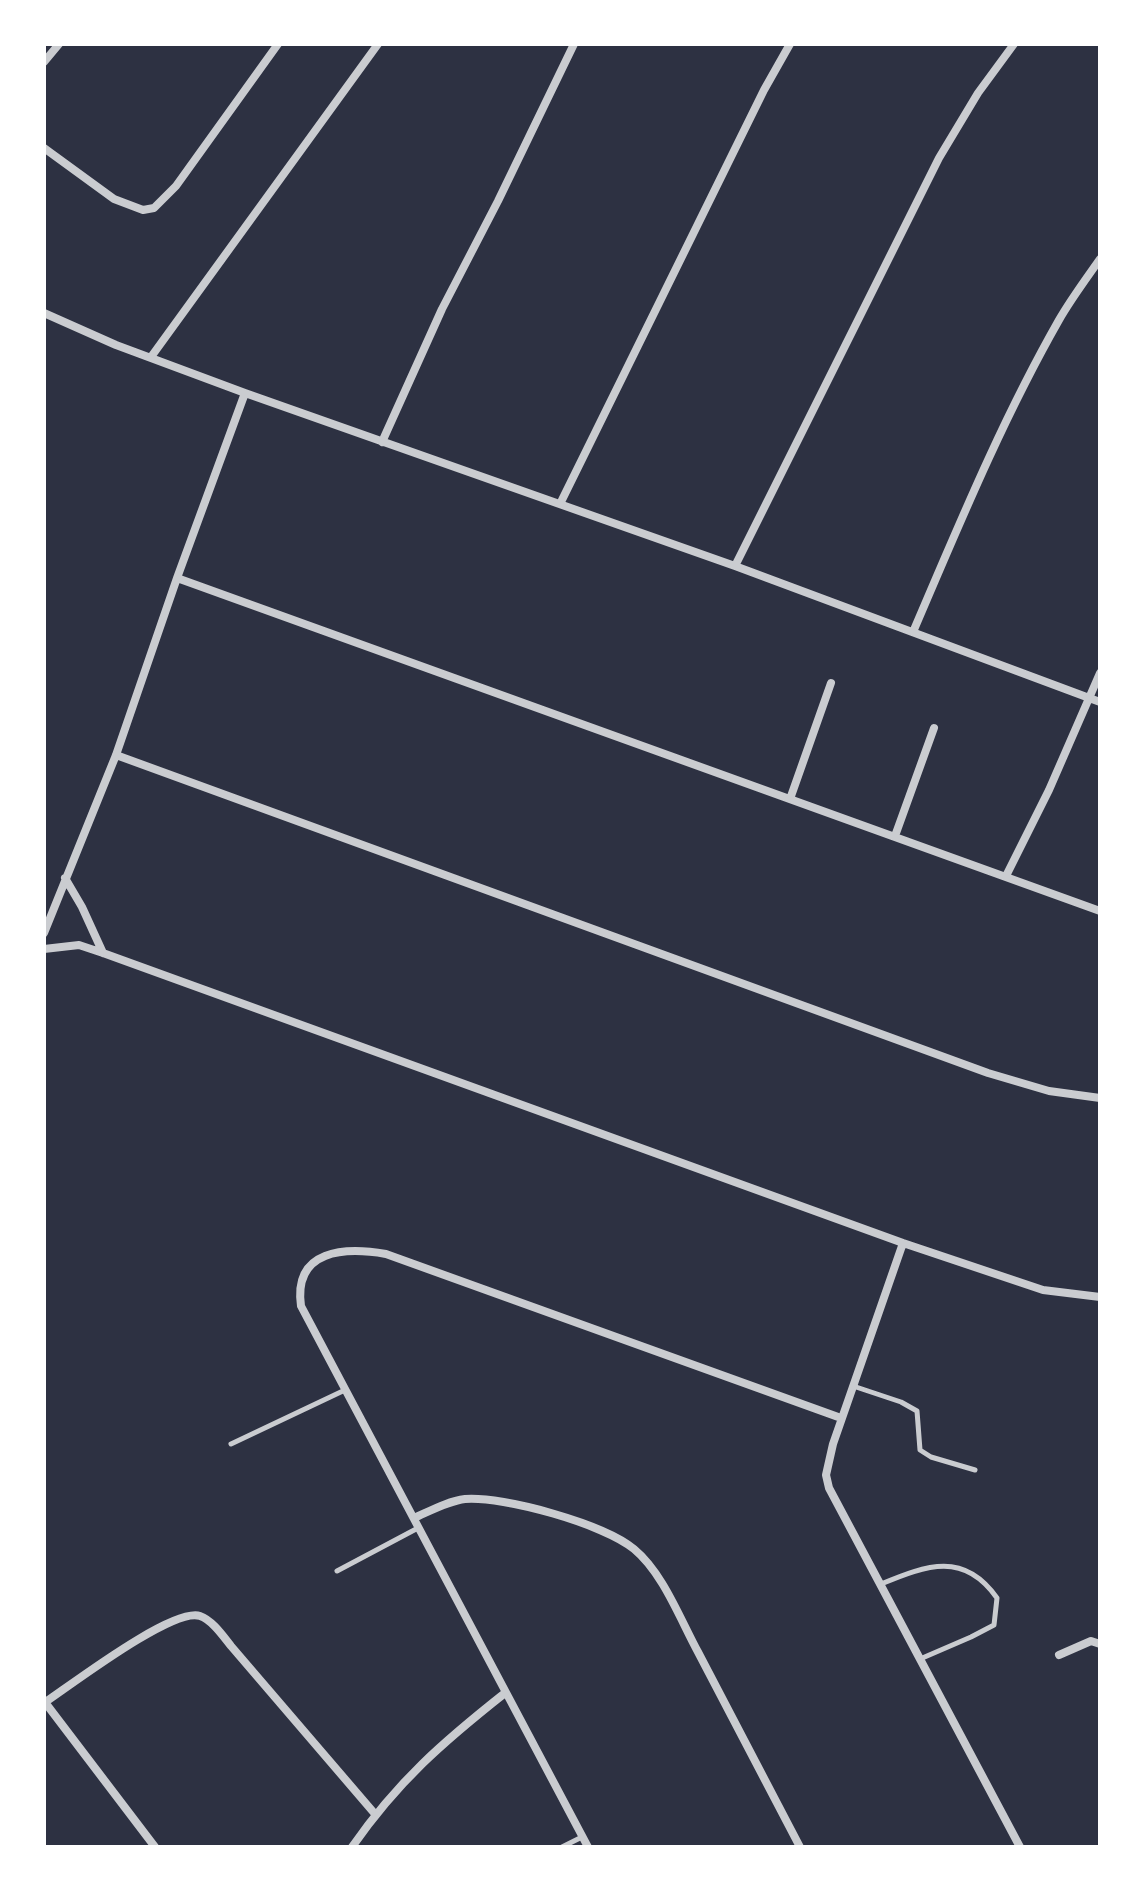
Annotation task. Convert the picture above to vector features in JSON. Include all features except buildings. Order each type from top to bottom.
[{"type":"street","points":[[44,62],[59,44]]},
{"type":"street","points":[[44,148],[114,199],[143,210],[154,208],[176,186],[278,44]]},
{"type":"street","points":[[151,357],[378,44]]},
{"type":"street","points":[[382,442],[442,309],[574,44]]},
{"type":"street","points":[[560,504],[764,90],[790,44]]},
{"type":"street","points":[[735,566],[939,158],[978,93],[1014,44]]},
{"type":"street","points":[[913,632],[975,486],[1030,376],[1060,319],[1100,259]]},
{"type":"street","points":[[44,313],[116,345],[245,393],[735,566],[1100,702]]},
{"type":"street","points":[[44,933],[116,755],[245,393]]},
{"type":"street","points":[[177,578],[1100,911]]},
{"type":"street","points":[[1006,876],[1049,790],[1100,673]]},
{"type":"street","points":[[790,799],[831,683]]},
{"type":"street","points":[[895,836],[934,728]]},
{"type":"street","points":[[116,755],[988,1073],[1049,1091],[1100,1098]]},
{"type":"street","points":[[65,878],[103,953]]},
{"type":"street","points":[[44,949],[79,945],[903,1243],[1043,1290],[1100,1297]]},
{"type":"street","points":[[903,1243],[841,1418],[828,1464],[829,1488],[1020,1847]]},
{"type":"street","points":[[588,1847],[301,1306],[299,1292],[306,1272],[313,1264],[334,1252],[357,1249],[386,1254],[841,1418]]},
{"type":"street","points":[[414,1518],[448,1503],[465,1499],[483,1500],[549,1512],[614,1537],[635,1550],[665,1592],[800,1847]]},
{"type":"street","points":[[155,1847],[44,1702],[161,1625],[192,1615],[207,1619],[375,1814]]},
{"type":"street","points":[[1059,1655],[1091,1641],[1100,1644]]},
{"type":"street","points":[[352,1847],[375,1814],[419,1765],[505,1693]]},
{"type":"lane","points":[[853,1386],[901,1402],[917,1411],[920,1450],[931,1457],[975,1470]]},
{"type":"lane","points":[[231,1444],[346,1390]]},
{"type":"lane","points":[[337,1571],[419,1528]]},
{"type":"lane","points":[[880,1585],[919,1568],[944,1565],[983,1578],[997,1598],[994,1625],[920,1659]]},
{"type":"lane","points":[[562,1847],[583,1837]]}]
